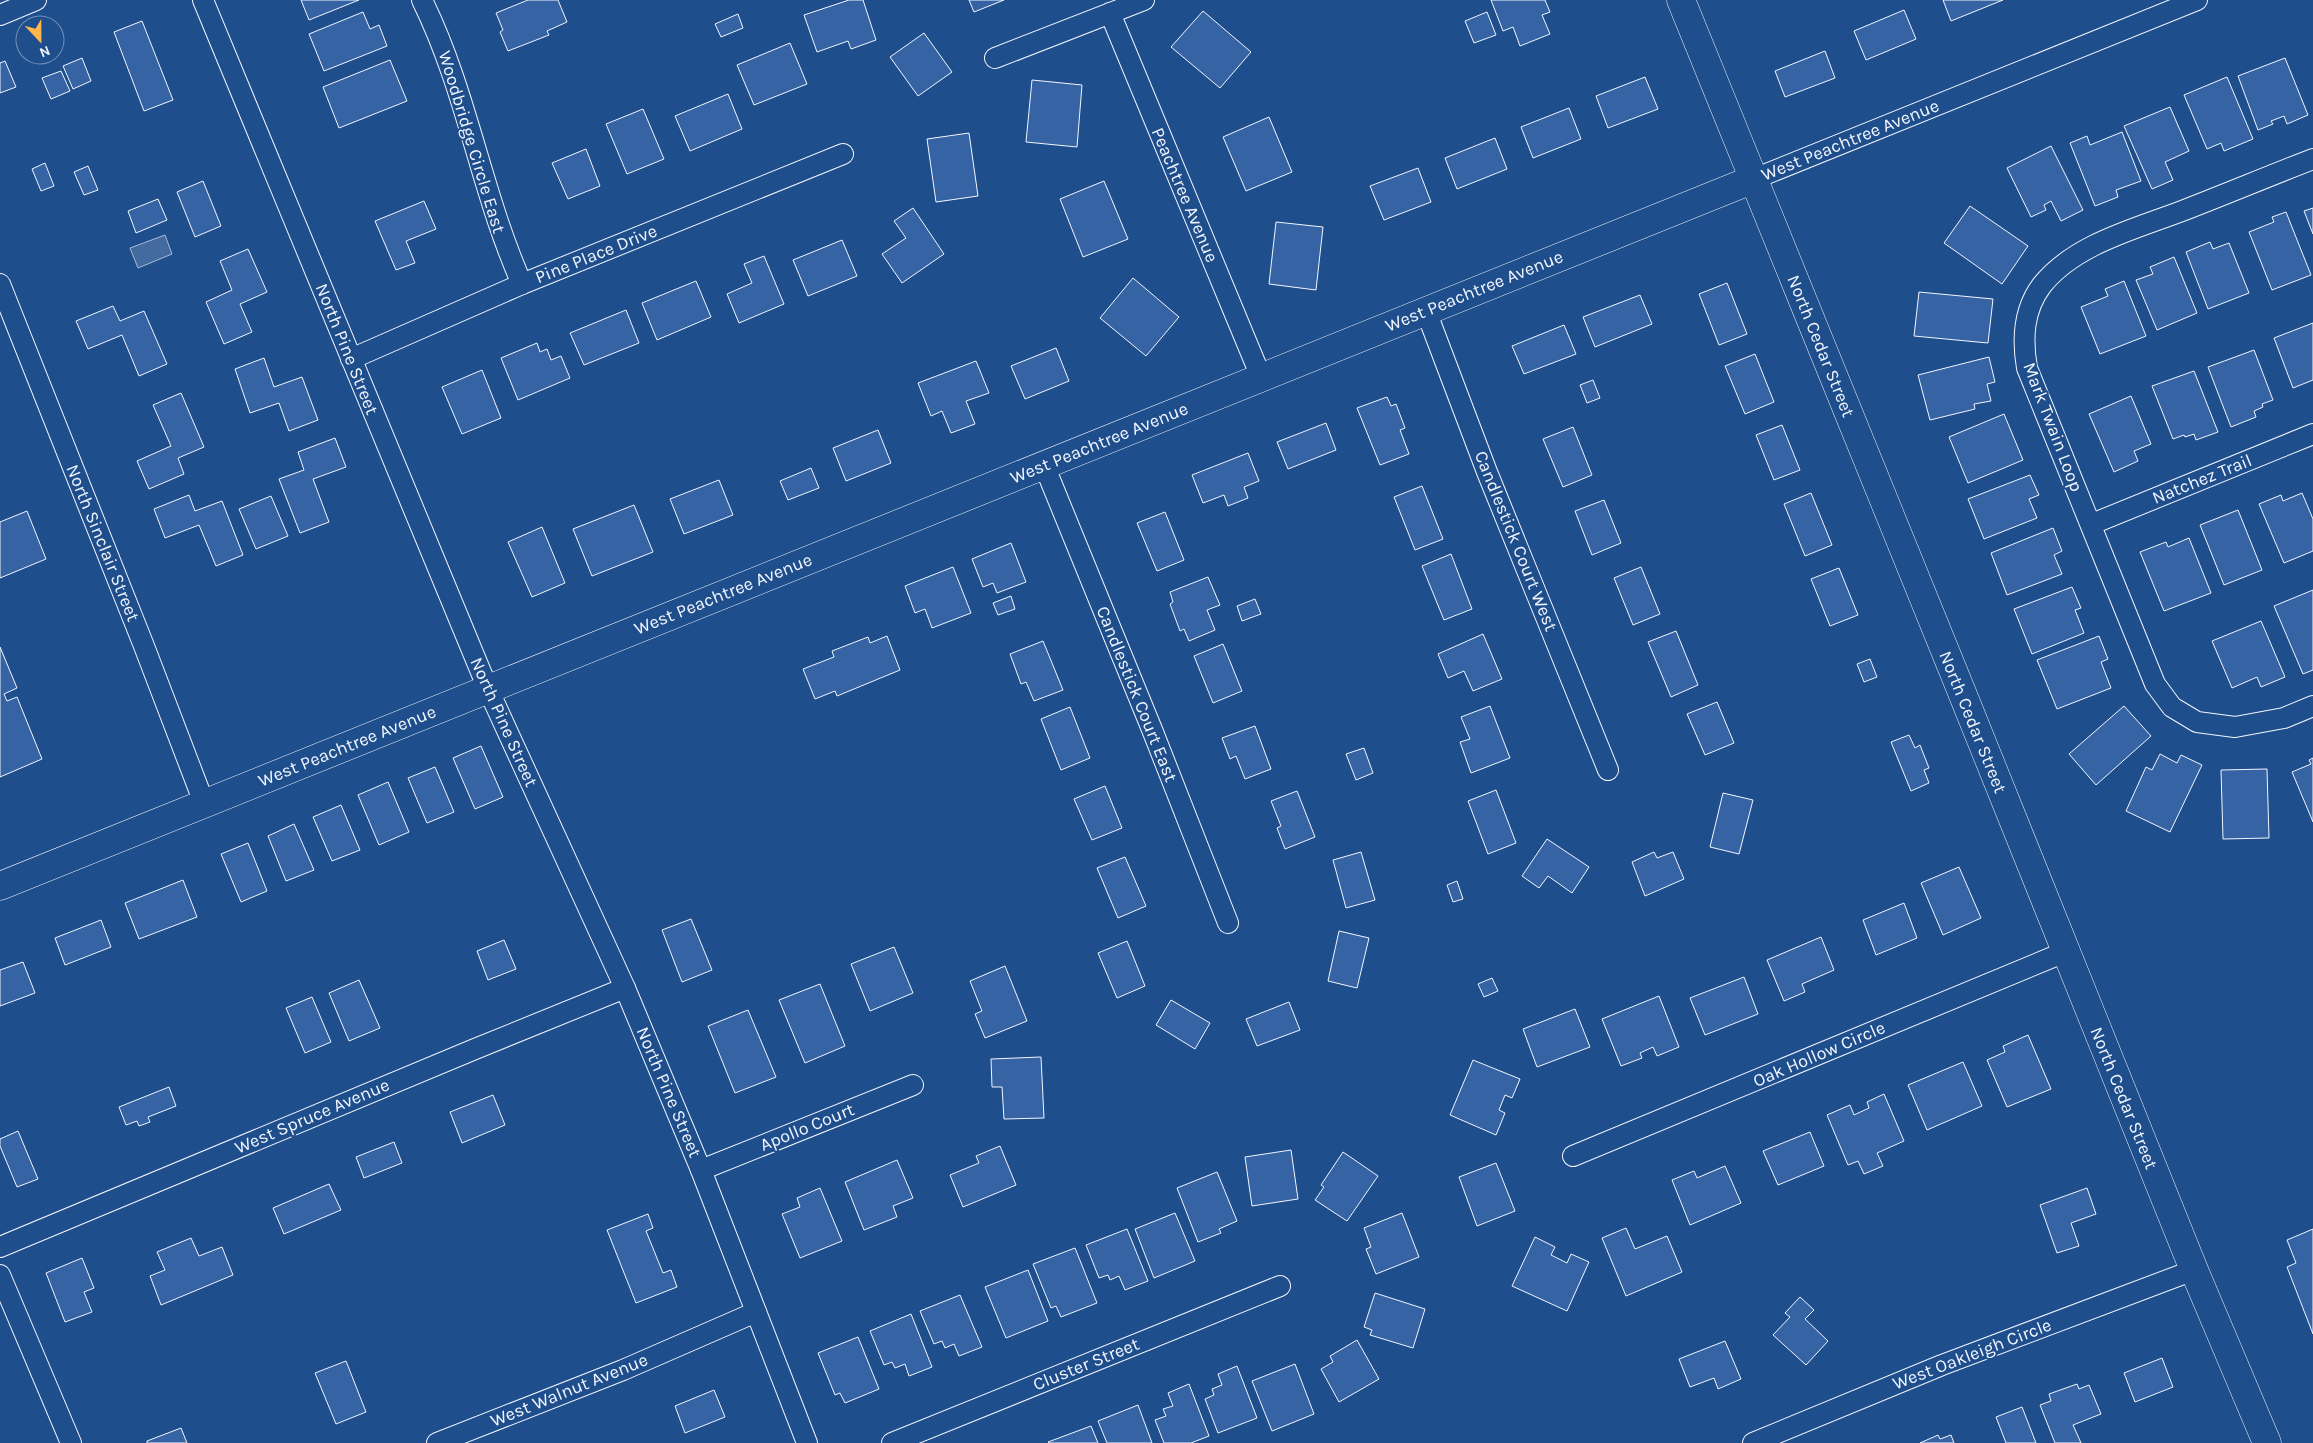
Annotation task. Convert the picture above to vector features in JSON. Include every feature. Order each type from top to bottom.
[{"type":"street","points":[[0,15],[36,0]]},
{"type":"street","name":"North Pine Street","points":[[203,0],[488,689],[625,988],[701,1170],[807,1443]]},
{"type":"street","name":"Woodbridge Circle East","points":[[422,0],[439,38],[466,112],[504,243],[522,284]]},
{"type":"street","points":[[994,58],[1144,0]]},
{"type":"street","name":"North Cedar Street","points":[[1680,0],[2194,1270],[2267,1443]]},
{"type":"street","name":"West Peachtree Avenue","points":[[0,886],[2197,0]]},
{"type":"street","name":"Peachtree Avenue","points":[[1110,13],[1261,377]]},
{"type":"street","name":"Pine Place Drive","points":[[351,358],[522,284],[843,154]]},
{"type":"street","name":"Mark Twain Loop","points":[[2313,159],[2110,239],[2070,259],[2042,286],[2026,315],[2023,345],[2027,368],[2092,524],[2126,617],[2155,684],[2172,707],[2197,722],[2236,728],[2284,718],[2313,706]]},
{"type":"street","name":"North Sinclair Street","points":[[0,284],[144,646],[204,804]]},
{"type":"street","name":"Candlestick Court West","points":[[1426,311],[1488,472],[1608,770]]},
{"type":"street","name":"Natchez Trail","points":[[2092,524],[2313,434]]},
{"type":"street","name":"Candlestick Court East","points":[[1044,465],[1153,732],[1228,923]]},
{"type":"street","name":"Oak Hollow Circle","points":[[1573,1156],[2065,952]]},
{"type":"street","name":"West Spruce Avenue","points":[[0,1247],[625,988]]},
{"type":"street","name":"Apollo Court","points":[[701,1170],[913,1085]]},
{"type":"street","name":"West Oakleigh Circle","points":[[1753,1443],[1942,1365],[2194,1270]]},
{"type":"street","points":[[0,1275],[70,1443]]},
{"type":"street","name":"Cluster Street","points":[[892,1443],[1280,1286]]},
{"type":"street","name":"West Walnut Avenue","points":[[437,1443],[623,1370],[756,1312]]},
{"type":"water","points":[[165,235],[172,254],[138,268],[130,248]]},
{"type":"building","points":[[301,0],[359,0],[309,20]]},
{"type":"building","points":[[528,0],[558,0],[567,22],[547,31],[549,35],[508,51],[500,32],[503,30],[496,13]]},
{"type":"building","points":[[849,0],[863,0],[876,40],[851,49],[848,41],[817,52],[804,15]]},
{"type":"building","points":[[969,0],[1004,0],[974,12]]},
{"type":"building","points":[[1491,0],[1545,0],[1550,12],[1542,15],[1550,34],[1520,46],[1513,27],[1503,31]]},
{"type":"building","points":[[1943,0],[2003,0],[1951,21]]},
{"type":"building","points":[[1904,10],[1916,39],[1866,60],[1854,31]]},
{"type":"building","points":[[1203,11],[1251,52],[1220,88],[1171,47]]},
{"type":"building","points":[[363,12],[370,29],[379,25],[387,46],[324,71],[309,34]]},
{"type":"building","points":[[1487,12],[1496,35],[1474,43],[1465,21]]},
{"type":"building","points":[[738,14],[743,28],[721,37],[715,24]]},
{"type":"building","points":[[142,21],[173,100],[144,111],[114,32]]},
{"type":"building","points":[[924,33],[952,72],[918,96],[890,57]]},
{"type":"building","points":[[790,43],[807,84],[754,105],[737,65]]},
{"type":"building","points":[[1825,51],[1835,78],[1785,97],[1775,71]]},
{"type":"building","points":[[82,58],[91,81],[73,89],[63,66]]},
{"type":"building","points":[[2285,58],[2308,115],[2287,124],[2284,116],[2271,121],[2273,124],[2258,130],[2238,76]]},
{"type":"building","points":[[390,60],[407,101],[339,128],[323,87]]},
{"type":"building","points":[[5,61],[16,87],[0,93],[0,63]]},
{"type":"building","points":[[61,71],[70,91],[51,99],[42,78]]},
{"type":"building","points":[[1645,77],[1658,109],[1608,128],[1596,96]]},
{"type":"building","points":[[2227,77],[2253,139],[2224,151],[2221,143],[2207,149],[2184,95]]},
{"type":"building","points":[[1032,80],[1082,85],[1077,147],[1026,142]]},
{"type":"building","points":[[728,94],[742,129],[690,151],[675,116]]},
{"type":"building","points":[[2170,107],[2189,151],[2165,162],[2173,180],[2152,189],[2124,126]]},
{"type":"building","points":[[1569,108],[1581,139],[1533,158],[1521,127]]},
{"type":"building","points":[[643,109],[664,159],[627,174],[606,124]]},
{"type":"building","points":[[1269,117],[1292,172],[1246,191],[1223,137]]},
{"type":"building","points":[[2122,132],[2141,181],[2116,190],[2118,197],[2095,206],[2070,143],[2087,136],[2090,145]]},
{"type":"building","points":[[969,133],[978,196],[936,202],[927,139]]},
{"type":"building","points":[[1495,138],[1507,169],[1457,189],[1445,158]]},
{"type":"building","points":[[2051,146],[2083,210],[2061,221],[2051,201],[2044,205],[2046,210],[2031,217],[2007,168]]},
{"type":"building","points":[[586,149],[600,186],[568,199],[552,163]]},
{"type":"building","points":[[45,163],[54,186],[41,191],[32,169]]},
{"type":"building","points":[[88,166],[98,190],[84,195],[74,172]]},
{"type":"building","points":[[1418,168],[1431,202],[1384,220],[1370,186]]},
{"type":"building","points":[[203,181],[221,226],[195,237],[177,192]]},
{"type":"building","points":[[1104,181],[1128,239],[1083,257],[1060,199]]},
{"type":"building","points":[[158,199],[167,220],[136,233],[128,211]]},
{"type":"building","points":[[424,201],[436,229],[406,241],[415,263],[396,270],[375,221]]},
{"type":"building","points":[[1970,206],[2028,246],[2002,284],[1944,243]]},
{"type":"building","points":[[913,208],[944,254],[902,283],[882,254],[906,238],[894,221]]},
{"type":"building","points":[[2313,208],[2313,234],[2304,211]]},
{"type":"building","points":[[2286,212],[2311,275],[2272,290],[2249,232],[2274,222],[2272,217]]},
{"type":"building","points":[[1276,222],[1323,227],[1316,290],[1269,284]]},
{"type":"building","points":[[842,240],[857,276],[808,296],[793,260]]},
{"type":"building","points":[[2210,242],[2213,249],[2229,243],[2249,293],[2208,309],[2186,252]]},
{"type":"building","points":[[248,249],[267,292],[240,304],[252,332],[224,344],[206,302],[232,290],[220,261]]},
{"type":"building","points":[[764,256],[784,304],[739,323],[727,294],[752,283],[744,264]]},
{"type":"building","points":[[2174,257],[2197,313],[2157,330],[2136,280],[2153,274],[2150,267]]},
{"type":"building","points":[[1133,278],[1179,317],[1146,356],[1100,318]]},
{"type":"building","points":[[696,281],[711,317],[657,340],[642,303]]},
{"type":"building","points":[[2124,281],[2146,336],[2100,354],[2081,307],[2108,296],[2105,289]]},
{"type":"building","points":[[1727,283],[1747,334],[1719,345],[1699,294]]},
{"type":"building","points":[[1919,292],[1993,299],[1988,343],[1914,336]]},
{"type":"building","points":[[1640,295],[1652,324],[1595,347],[1583,317]]},
{"type":"building","points":[[113,306],[120,321],[144,311],[167,364],[139,376],[122,335],[88,349],[76,321]]},
{"type":"building","points":[[626,310],[639,343],[584,365],[570,333]]},
{"type":"building","points":[[2313,323],[2313,380],[2293,388],[2274,338]]},
{"type":"building","points":[[1564,325],[1576,354],[1524,374],[1512,346]]},
{"type":"building","points":[[537,343],[540,352],[547,349],[551,360],[561,356],[570,378],[518,400],[501,358]]},
{"type":"building","points":[[1056,348],[1069,381],[1025,399],[1011,366]]},
{"type":"building","points":[[2254,350],[2273,400],[2262,404],[2263,407],[2254,411],[2256,417],[2231,427],[2208,367]]},
{"type":"building","points":[[1755,354],[1774,402],[1745,414],[1725,366]]},
{"type":"building","points":[[1989,357],[1995,382],[1987,384],[1991,401],[1974,404],[1975,409],[1930,420],[1918,375]]},
{"type":"building","points":[[264,358],[274,387],[302,377],[318,420],[289,431],[279,403],[250,413],[235,369]]},
{"type":"building","points":[[976,361],[989,393],[966,401],[975,424],[951,433],[942,411],[931,416],[918,383]]},
{"type":"building","points":[[482,370],[501,418],[462,434],[442,387]]},
{"type":"building","points":[[2194,371],[2218,432],[2196,440],[2194,434],[2173,439],[2152,386]]},
{"type":"building","points":[[1593,380],[1600,398],[1587,403],[1580,385]]},
{"type":"building","points":[[181,393],[204,447],[178,458],[184,474],[149,489],[137,461],[171,446],[153,405]]},
{"type":"building","points":[[2131,396],[2151,444],[2134,451],[2138,461],[2114,472],[2089,414]]},
{"type":"building","points":[[1387,397],[1391,406],[1396,404],[1405,428],[1400,430],[1409,454],[1380,465],[1357,408]]},
{"type":"building","points":[[2004,414],[2023,460],[1968,483],[1949,437]]},
{"type":"building","points":[[1326,423],[1336,450],[1288,469],[1277,442]]},
{"type":"building","points":[[1782,425],[1800,470],[1774,480],[1756,435]]},
{"type":"building","points":[[1573,427],[1592,475],[1563,487],[1543,439]]},
{"type":"building","points":[[878,430],[891,463],[846,481],[833,448]]},
{"type":"building","points":[[335,438],[346,467],[313,479],[329,522],[300,533],[279,479],[304,470],[298,452]]},
{"type":"building","points":[[1248,453],[1259,481],[1244,487],[1248,498],[1228,506],[1224,495],[1203,503],[1192,475]]},
{"type":"building","points":[[811,468],[819,488],[788,500],[780,481]]},
{"type":"building","points":[[2030,475],[2039,495],[2029,499],[2037,518],[1984,539],[1968,499]]},
{"type":"building","points":[[719,480],[733,515],[684,534],[670,499]]},
{"type":"building","points":[[1422,486],[1443,539],[1415,550],[1394,497]]},
{"type":"building","points":[[1811,493],[1832,545],[1805,556],[1784,504]]},
{"type":"building","points":[[2302,493],[2313,519],[2313,551],[2284,563],[2259,504],[2281,495],[2283,501]]},
{"type":"building","points":[[189,495],[195,511],[222,501],[243,555],[216,566],[199,525],[165,538],[154,509]]},
{"type":"building","points":[[271,496],[288,536],[256,549],[239,509]]},
{"type":"building","points":[[1604,500],[1621,543],[1592,555],[1575,511]]},
{"type":"building","points":[[634,505],[653,552],[592,576],[573,529]]},
{"type":"building","points":[[2238,510],[2262,570],[2224,585],[2200,525]]},
{"type":"building","points":[[27,511],[46,559],[0,578],[0,522]]},
{"type":"building","points":[[1165,512],[1184,560],[1157,571],[1137,523]]},
{"type":"building","points":[[542,527],[565,583],[532,597],[508,542]]},
{"type":"building","points":[[2053,528],[2062,551],[2054,555],[2062,574],[2007,595],[1991,553]]},
{"type":"building","points":[[2189,538],[2211,593],[2164,611],[2140,552],[2166,542],[2168,547]]},
{"type":"building","points":[[1011,543],[1026,582],[997,593],[993,583],[983,587],[972,559]]},
{"type":"building","points":[[1451,554],[1472,609],[1444,620],[1422,566]]},
{"type":"building","points":[[953,567],[971,613],[932,628],[925,609],[915,613],[905,586]]},
{"type":"building","points":[[1641,567],[1660,614],[1633,625],[1614,578]]},
{"type":"building","points":[[1839,568],[1858,615],[1830,626],[1811,579]]},
{"type":"building","points":[[1208,577],[1220,605],[1207,610],[1215,630],[1189,641],[1184,629],[1180,631],[1170,604],[1173,602],[1170,592]]},
{"type":"building","points":[[2072,587],[2081,608],[2075,610],[2084,633],[2032,654],[2014,609]]},
{"type":"building","points":[[2313,590],[2313,670],[2303,674],[2274,606]]},
{"type":"building","points":[[1011,596],[1015,609],[998,615],[993,603]]},
{"type":"building","points":[[1255,599],[1261,614],[1242,621],[1237,606]]},
{"type":"building","points":[[2261,621],[2285,677],[2261,687],[2257,677],[2232,688],[2212,641]]},
{"type":"building","points":[[1676,631],[1698,685],[1671,697],[1648,642]]},
{"type":"building","points":[[1483,634],[1502,679],[1473,691],[1464,671],[1448,678],[1438,654]]},
{"type":"building","points":[[887,636],[900,670],[837,696],[835,691],[815,699],[803,669],[834,657],[832,651],[868,637],[870,643]]},
{"type":"building","points":[[2099,636],[2108,659],[2101,662],[2111,688],[2057,709],[2037,660]]},
{"type":"building","points":[[1043,641],[1063,690],[1034,701],[1026,682],[1021,684],[1010,654]]},
{"type":"building","points":[[1223,644],[1242,691],[1213,703],[1194,656]]},
{"type":"building","points":[[0,647],[17,688],[4,694],[7,701],[17,697],[42,759],[0,777]]},
{"type":"building","points":[[1870,659],[1877,677],[1864,682],[1857,664]]},
{"type":"building","points":[[1717,702],[1734,743],[1705,755],[1687,714]]},
{"type":"building","points":[[1490,706],[1510,758],[1471,773],[1460,742],[1470,739],[1461,717]]},
{"type":"building","points":[[2124,706],[2151,736],[2096,785],[2069,754]]},
{"type":"building","points":[[1070,707],[1090,758],[1061,770],[1041,719]]},
{"type":"building","points":[[1255,726],[1271,769],[1245,779],[1236,756],[1230,759],[1222,738]]},
{"type":"building","points":[[1909,735],[1915,748],[1920,745],[1929,768],[1924,770],[1929,783],[1911,791],[1891,742]]},
{"type":"building","points":[[481,746],[503,797],[475,809],[453,758]]},
{"type":"building","points":[[1364,748],[1373,773],[1356,780],[1346,754]]},
{"type":"building","points":[[2160,754],[2177,763],[2181,755],[2202,765],[2170,832],[2126,811],[2146,767],[2152,770]]},
{"type":"building","points":[[2313,758],[2313,822],[2292,772],[2311,764],[2309,760]]},
{"type":"building","points":[[435,767],[454,812],[427,823],[408,778]]},
{"type":"building","points":[[2267,769],[2269,838],[2223,839],[2221,770]]},
{"type":"building","points":[[388,782],[409,832],[379,845],[358,795]]},
{"type":"building","points":[[1105,786],[1122,828],[1092,840],[1074,799]]},
{"type":"building","points":[[1496,790],[1516,843],[1488,854],[1468,801]]},
{"type":"building","points":[[1297,791],[1315,837],[1285,849],[1277,828],[1281,826],[1271,801]]},
{"type":"building","points":[[1723,793],[1753,800],[1739,854],[1710,847]]},
{"type":"building","points":[[341,805],[360,850],[332,861],[313,817]]},
{"type":"building","points":[[294,824],[314,870],[286,881],[268,836]]},
{"type":"building","points":[[1547,839],[1589,867],[1572,893],[1548,876],[1539,888],[1522,876]]},
{"type":"building","points":[[248,843],[267,891],[241,902],[221,854]]},
{"type":"building","points":[[1361,852],[1375,900],[1346,908],[1333,860]]},
{"type":"building","points":[[1654,852],[1657,858],[1673,852],[1684,879],[1645,896],[1632,862]]},
{"type":"building","points":[[1125,857],[1146,906],[1118,918],[1097,868]]},
{"type":"building","points":[[1959,867],[1981,918],[1943,935],[1921,883]]},
{"type":"building","points":[[183,880],[197,917],[139,939],[125,903]]},
{"type":"building","points":[[1457,881],[1463,899],[1453,902],[1447,885]]},
{"type":"building","points":[[1904,903],[1917,938],[1876,955],[1863,920]]},
{"type":"building","points":[[691,919],[712,970],[682,982],[662,930]]},
{"type":"building","points":[[101,920],[111,947],[65,965],[55,938]]},
{"type":"building","points":[[1339,931],[1369,938],[1357,988],[1328,981]]},
{"type":"building","points":[[1821,937],[1834,970],[1802,984],[1805,992],[1784,1001],[1767,960]]},
{"type":"building","points":[[504,940],[516,969],[488,980],[477,951]]},
{"type":"building","points":[[1127,941],[1145,986],[1117,998],[1098,953]]},
{"type":"building","points":[[894,947],[913,993],[870,1011],[851,964]]},
{"type":"building","points":[[23,962],[35,993],[0,1006],[0,970]]},
{"type":"building","points":[[1005,966],[1027,1021],[985,1038],[975,1014],[982,1011],[970,981]]},
{"type":"building","points":[[1744,977],[1758,1014],[1705,1035],[1690,998]]},
{"type":"building","points":[[1492,978],[1498,991],[1484,997],[1478,984]]},
{"type":"building","points":[[359,980],[380,1028],[349,1041],[329,993]]},
{"type":"building","points":[[820,984],[845,1046],[805,1063],[779,1000]]},
{"type":"building","points":[[1659,996],[1679,1047],[1657,1056],[1653,1047],[1640,1053],[1642,1058],[1621,1066],[1602,1019]]},
{"type":"building","points":[[312,997],[331,1042],[305,1053],[286,1008]]},
{"type":"building","points":[[1171,1000],[1210,1023],[1195,1049],[1156,1025]]},
{"type":"building","points":[[1289,1002],[1300,1030],[1257,1046],[1246,1019]]},
{"type":"building","points":[[1575,1009],[1590,1047],[1537,1067],[1523,1029]]},
{"type":"building","points":[[748,1010],[776,1077],[735,1093],[708,1026]]},
{"type":"building","points":[[2028,1035],[2051,1089],[2007,1107],[1987,1060],[2005,1052],[2003,1046]]},
{"type":"building","points":[[1041,1057],[1044,1118],[1004,1119],[1002,1087],[992,1087],[991,1059]]},
{"type":"building","points":[[1473,1060],[1520,1079],[1512,1098],[1505,1095],[1499,1110],[1505,1113],[1496,1135],[1450,1115]]},
{"type":"building","points":[[1963,1062],[1982,1106],[1927,1130],[1908,1085]]},
{"type":"building","points":[[169,1087],[176,1106],[148,1117],[150,1122],[139,1126],[137,1121],[126,1125],[119,1107]]},
{"type":"building","points":[[1884,1094],[1904,1141],[1877,1153],[1883,1166],[1864,1174],[1858,1161],[1848,1165],[1827,1115],[1850,1105],[1854,1115],[1869,1108],[1867,1102]]},
{"type":"building","points":[[493,1095],[505,1125],[462,1143],[450,1112]]},
{"type":"building","points":[[18,1131],[38,1179],[17,1187],[0,1146],[0,1139]]},
{"type":"building","points":[[1810,1132],[1824,1166],[1778,1185],[1763,1151]]},
{"type":"building","points":[[394,1142],[402,1163],[364,1178],[356,1157]]},
{"type":"building","points":[[1000,1146],[1016,1185],[963,1207],[950,1175],[979,1163],[976,1156]]},
{"type":"building","points":[[1291,1150],[1298,1199],[1252,1206],[1245,1157]]},
{"type":"building","points":[[1343,1152],[1378,1176],[1347,1221],[1315,1200],[1324,1187],[1321,1185]]},
{"type":"building","points":[[897,1160],[913,1198],[893,1206],[897,1217],[864,1230],[845,1182]]},
{"type":"building","points":[[1496,1163],[1515,1211],[1477,1226],[1459,1177]]},
{"type":"building","points":[[1725,1166],[1741,1203],[1690,1225],[1672,1180],[1694,1171],[1697,1178]]},
{"type":"building","points":[[1217,1172],[1237,1221],[1219,1229],[1221,1233],[1198,1242],[1177,1188]]},
{"type":"building","points":[[329,1184],[341,1210],[284,1234],[273,1208]]},
{"type":"building","points":[[820,1188],[842,1241],[800,1258],[782,1214],[800,1207],[797,1198]]},
{"type":"building","points":[[2087,1188],[2096,1214],[2071,1223],[2079,1246],[2057,1253],[2040,1205]]},
{"type":"building","points":[[1175,1213],[1195,1261],[1154,1278],[1135,1229]]},
{"type":"building","points":[[1402,1213],[1419,1257],[1376,1274],[1366,1249],[1371,1247],[1364,1228]]},
{"type":"building","points":[[648,1214],[653,1228],[646,1231],[663,1273],[671,1270],[677,1287],[636,1303],[607,1230]]},
{"type":"building","points":[[1626,1228],[1635,1249],[1667,1236],[1682,1272],[1626,1296],[1602,1238]]},
{"type":"building","points":[[1127,1229],[1148,1281],[1125,1290],[1119,1276],[1110,1280],[1108,1275],[1099,1278],[1086,1245]]},
{"type":"building","points":[[2313,1229],[2313,1334],[2287,1267],[2296,1263],[2287,1240]]},
{"type":"building","points":[[1535,1237],[1555,1247],[1551,1255],[1567,1263],[1571,1254],[1589,1262],[1567,1311],[1512,1286]]},
{"type":"building","points":[[191,1238],[199,1256],[222,1247],[233,1275],[161,1305],[150,1276],[165,1270],[157,1252]]},
{"type":"building","points":[[1075,1248],[1097,1303],[1061,1317],[1056,1306],[1051,1308],[1033,1264]]},
{"type":"building","points":[[82,1258],[94,1288],[84,1292],[92,1312],[65,1322],[46,1273]]},
{"type":"building","points":[[1028,1270],[1048,1321],[1006,1338],[985,1287]]},
{"type":"building","points":[[1375,1293],[1425,1309],[1413,1348],[1370,1335],[1372,1330],[1364,1327]]},
{"type":"building","points":[[960,1295],[982,1347],[959,1356],[954,1344],[945,1348],[942,1341],[934,1344],[920,1311]]},
{"type":"building","points":[[1800,1297],[1814,1310],[1805,1319],[1828,1341],[1806,1365],[1773,1335],[1790,1317],[1785,1313]]},
{"type":"building","points":[[911,1314],[932,1367],[909,1376],[905,1364],[895,1368],[892,1362],[884,1365],[870,1331]]},
{"type":"building","points":[[858,1337],[879,1389],[845,1403],[840,1393],[835,1395],[818,1353]]},
{"type":"building","points":[[1357,1340],[1379,1379],[1339,1402],[1321,1369],[1333,1362],[1330,1356]]},
{"type":"building","points":[[1725,1341],[1741,1379],[1718,1389],[1714,1378],[1690,1387],[1679,1359]]},
{"type":"building","points":[[2162,1358],[2173,1387],[2135,1402],[2124,1373]]},
{"type":"building","points":[[346,1361],[366,1412],[336,1424],[315,1373]]},
{"type":"building","points":[[1295,1364],[1314,1414],[1272,1431],[1252,1381]]},
{"type":"building","points":[[1237,1366],[1257,1418],[1218,1433],[1205,1399],[1214,1395],[1212,1389],[1222,1385],[1218,1374]]},
{"type":"building","points":[[1189,1384],[1209,1436],[1191,1443],[1164,1443],[1155,1420],[1166,1416],[1163,1409],[1173,1406],[1168,1393]]},
{"type":"building","points":[[2077,1384],[2079,1389],[2089,1385],[2101,1414],[2073,1425],[2081,1443],[2055,1443],[2040,1405],[2051,1401],[2049,1394]]},
{"type":"building","points":[[714,1390],[725,1417],[685,1433],[675,1406]]},
{"type":"building","points":[[1138,1405],[1152,1443],[1107,1443],[1098,1421]]},
{"type":"building","points":[[2022,1407],[2036,1443],[2006,1443],[1996,1417]]},
{"type":"building","points":[[1091,1426],[1098,1443],[1048,1442]]},
{"type":"building","points":[[181,1428],[187,1443],[147,1443],[147,1441]]},
{"type":"building","points":[[1938,1435],[1940,1439],[1951,1435],[1954,1443],[1920,1443]]}]
